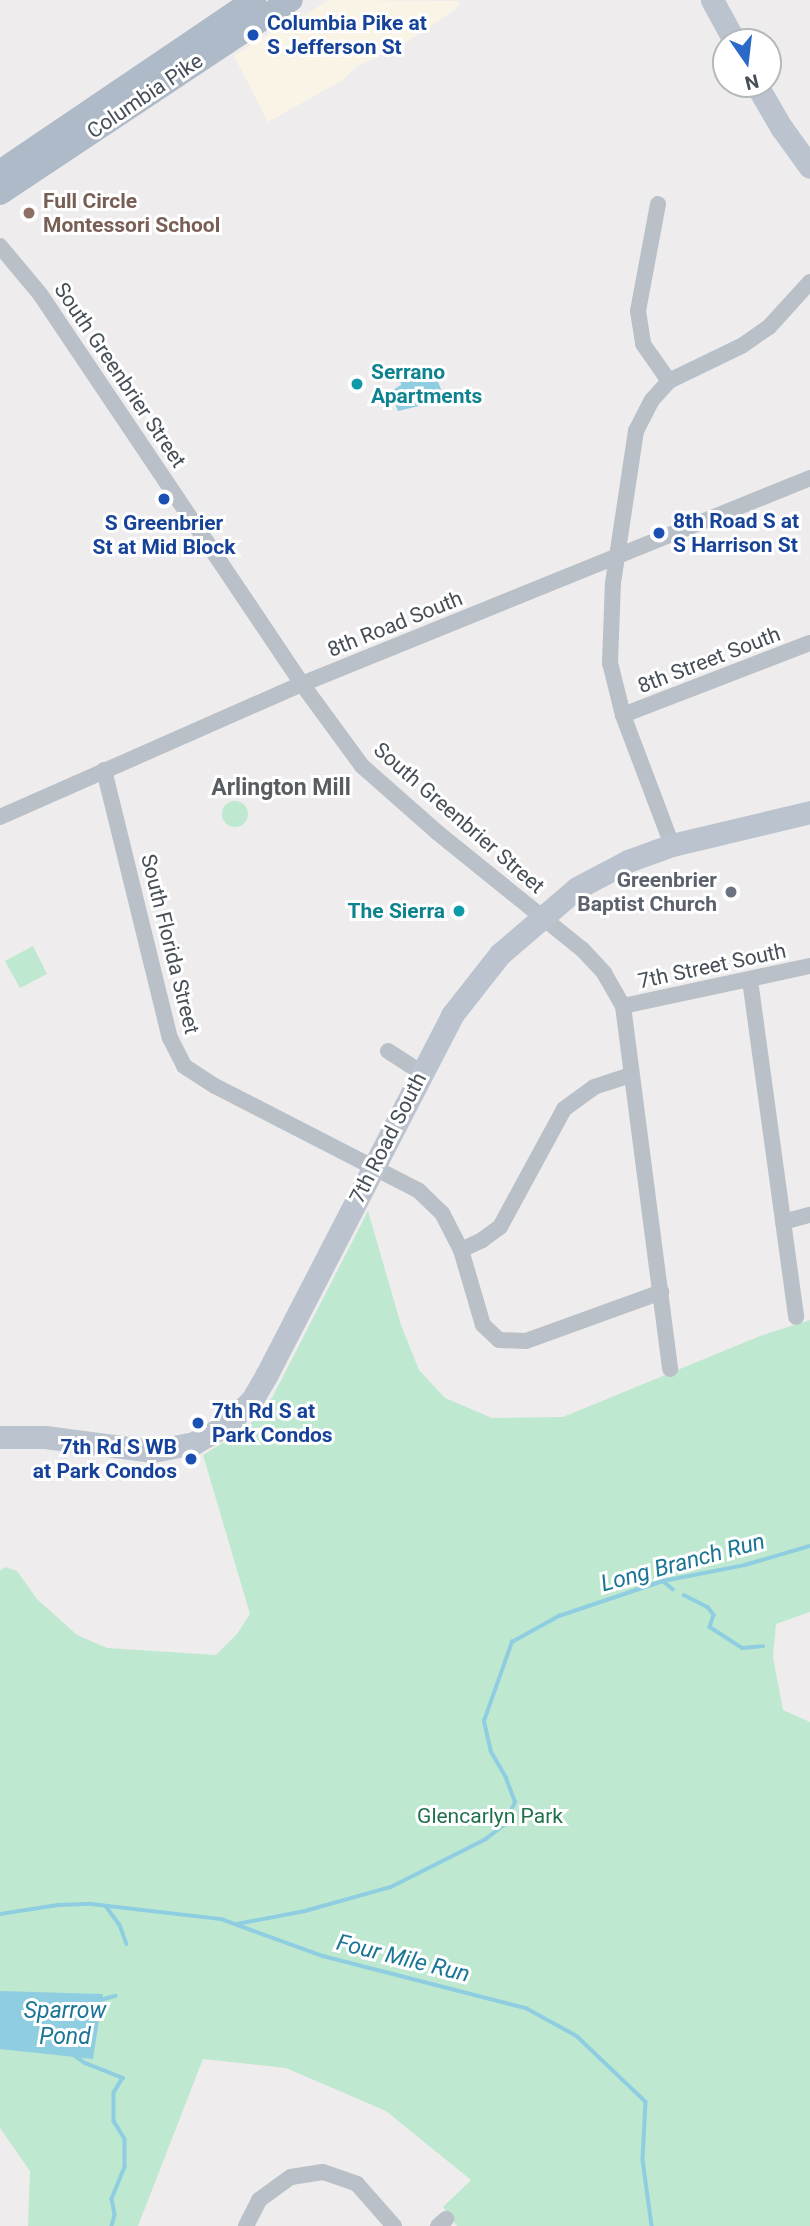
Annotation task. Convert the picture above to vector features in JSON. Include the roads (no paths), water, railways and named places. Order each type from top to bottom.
[{"type":"main road","name":"Columbia Pike","points":[[0,172],[254,0]]},
{"type":"main road","name":"Columbia Pike","points":[[0,193],[291,0]]},
{"type":"street","points":[[712,0],[727,28]]},
{"type":"street","points":[[764,98],[810,167]]},
{"type":"street","points":[[658,204],[638,311],[643,344],[669,381]]},
{"type":"street","name":"South Greenbrier Street","points":[[0,246],[40,293],[302,684],[362,766],[438,833],[582,949],[604,973],[623,1006],[670,1368]]},
{"type":"street","points":[[672,845],[623,715],[610,663],[617,559],[636,431],[652,400],[669,381],[743,345],[769,327],[810,282]]},
{"type":"street","name":"8th Road South","points":[[0,817],[302,684],[617,559],[810,478]]},
{"type":"street","name":"8th Street South","points":[[623,715],[810,643]]},
{"type":"street","name":"South Florida Street","points":[[104,770],[170,1038],[184,1066],[215,1087],[419,1191],[442,1213],[461,1250],[482,1325],[499,1340],[526,1341],[662,1292]]},
{"type":"street","name":"7th Road South","points":[[0,1437],[45,1437],[153,1451],[194,1443],[226,1425],[252,1400],[422,1073],[472,987],[500,954],[577,888],[628,861],[672,845],[810,812]]},
{"type":"street","name":"7th Street South","points":[[623,1006],[810,966]]},
{"type":"street","points":[[750,980],[796,1318]]},
{"type":"street","points":[[388,1051],[422,1073]]},
{"type":"street","points":[[461,1250],[500,1227],[564,1109],[594,1087],[631,1075]]},
{"type":"street","points":[[783,1222],[810,1215]]},
{"type":"street","points":[[246,2226],[259,2200],[291,2177],[323,2172],[357,2184],[394,2226]]},
{"type":"water","points":[[410,366],[418,378],[436,377],[441,389],[439,394],[419,406],[398,411],[390,392],[401,385],[399,371]]},
{"type":"water","name":"Sparrow Pond","points":[[0,1991],[103,1994],[93,2059],[0,2049]]},
{"type":"waterway","name":"Long Branch Run","points":[[237,1924],[305,1911],[391,1887],[486,1839],[504,1825],[515,1802],[506,1778],[491,1752],[484,1721],[512,1642],[559,1616],[663,1581],[745,1565],[810,1546]]},
{"type":"waterway","points":[[663,1581],[673,1589]]},
{"type":"waterway","points":[[684,1595],[708,1607],[714,1615],[710,1627],[742,1648],[763,1646]]},
{"type":"waterway","name":"Four Mile Run","points":[[0,1914],[59,1905],[91,1904],[221,1919],[323,1956],[526,2008],[577,2036],[646,2102],[643,2160],[652,2226]]},
{"type":"waterway","points":[[106,1906],[120,1925],[127,1944]]},
{"type":"waterway","points":[[100,2000],[115,1996]]},
{"type":"waterway","points":[[74,2055],[85,2063],[123,2078],[114,2093],[114,2121],[125,2139],[125,2167],[112,2199],[115,2215],[112,2226]]},
{"type":"place","name":"Columbia Pike at S Jefferson St","points":[[253,35]]},
{"type":"place","name":"Full Circle Montessori School","points":[[29,213]]},
{"type":"place","name":"Serrano Apartments","points":[[357,384]]},
{"type":"place","name":"S Greenbrier St at Mid Block","points":[[164,499]]},
{"type":"place","name":"8th Road S at S Harrison St","points":[[659,533]]},
{"type":"place","name":"Greenbrier Baptist Church","points":[[731,892]]},
{"type":"place","name":"The Sierra","points":[[459,911]]},
{"type":"place","name":"7th Rd S at Park Condos","points":[[198,1423]]},
{"type":"place","name":"7th Rd S WB at Park Condos","points":[[191,1459]]},
{"type":"district","name":"Arlington Mill","points":[[281,788]]},
{"type":"park label","name":"Glencarlyn Park","points":[[490,1816]]}]
